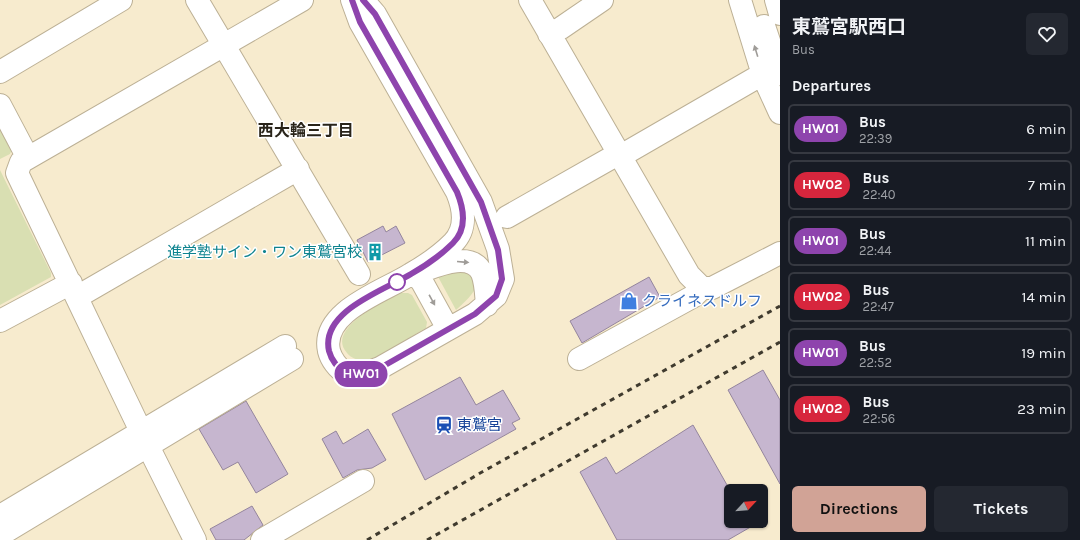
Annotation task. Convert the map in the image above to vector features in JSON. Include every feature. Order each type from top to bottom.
[{"type":"street","points":[[0,72],[121,0]]},
{"type":"street","points":[[197,0],[359,274]]},
{"type":"street","points":[[196,540],[18,178],[17,172],[21,162],[225,46],[302,0]]},
{"type":"street","points":[[352,0],[360,22],[451,181],[462,205],[463,223],[460,233],[453,243],[412,274],[360,302],[344,313],[334,324],[328,336],[330,355],[336,365],[345,372],[355,374],[367,373],[380,368],[475,314],[496,296],[502,279],[498,250],[484,208],[375,14],[363,0]]},
{"type":"street","points":[[530,0],[618,155],[689,275],[702,288],[712,288],[780,253]]},
{"type":"street","points":[[549,34],[561,28],[602,0]]},
{"type":"street","points":[[740,0],[772,76]]},
{"type":"street","points":[[755,0],[780,113]]},
{"type":"street","points":[[776,0],[780,14]]},
{"type":"street","points":[[507,217],[754,79],[772,76]]},
{"type":"street","points":[[0,105],[28,158]]},
{"type":"street","points":[[0,321],[74,290],[298,169]]},
{"type":"street","points":[[412,274],[457,261],[468,261],[476,266],[483,275],[487,304]]},
{"type":"street","points":[[412,274],[421,280],[448,329]]},
{"type":"street","points":[[579,359],[694,296],[702,288]]},
{"type":"street","points":[[0,535],[145,439],[289,352]]},
{"type":"street","points":[[0,516],[145,439]]},
{"type":"street","points":[[262,540],[363,482]]},
{"type":"green space","points":[[0,119],[14,145],[10,154],[0,159]]},
{"type":"green space","points":[[0,170],[51,273],[51,277],[0,305]]},
{"type":"green space","points":[[465,267],[478,283],[471,295],[456,310],[436,273]]},
{"type":"green space","points":[[399,293],[408,293],[412,295],[427,322],[426,328],[390,350],[375,357],[366,360],[354,359],[347,353],[342,344],[344,335],[350,326],[359,317]]},
{"type":"building","name":"進学塾サイン・ワン東鷲宮校","points":[[383,226],[386,232],[396,226],[405,243],[368,262],[357,240]]},
{"type":"building","points":[[649,277],[660,297],[582,343],[570,321]]},
{"type":"building","points":[[763,370],[780,400],[780,484],[728,390]]},
{"type":"building","points":[[460,377],[476,405],[503,390],[520,419],[512,423],[516,429],[425,480],[392,414]]},
{"type":"building","points":[[246,401],[288,474],[256,493],[238,462],[223,470],[199,429]]},
{"type":"building","points":[[693,425],[726,484],[724,484],[724,528],[749,528],[728,540],[617,540],[580,472],[606,457],[616,474]]},
{"type":"building","points":[[368,429],[386,460],[372,468],[357,470],[343,478],[322,439],[336,431],[343,444]]},
{"type":"building","points":[[252,506],[263,525],[244,540],[216,540],[210,529]]},
{"type":"railway","points":[[367,540],[482,472],[780,306]]},
{"type":"railway","points":[[427,540],[780,342]]},
{"type":"bus line","name":"HW01","points":[[352,0],[360,22],[457,192],[462,205],[463,214],[463,223],[460,233],[453,243],[412,274],[360,302],[344,313],[334,324],[328,336],[330,355],[336,365],[345,372],[355,374],[367,373],[380,368],[475,314],[496,296],[502,279],[502,269],[498,250],[481,202],[375,14],[363,0]]},
{"type":"place","name":"進学塾サイン・ワン東鷲宮校","points":[[375,252]]},
{"type":"place","name":"クライネスドルフ","points":[[629,301]]},
{"type":"place","name":"東鷲宮","points":[[444,425]]},
{"type":"district","name":"西大輪三丁目","points":[[306,130]]}]
